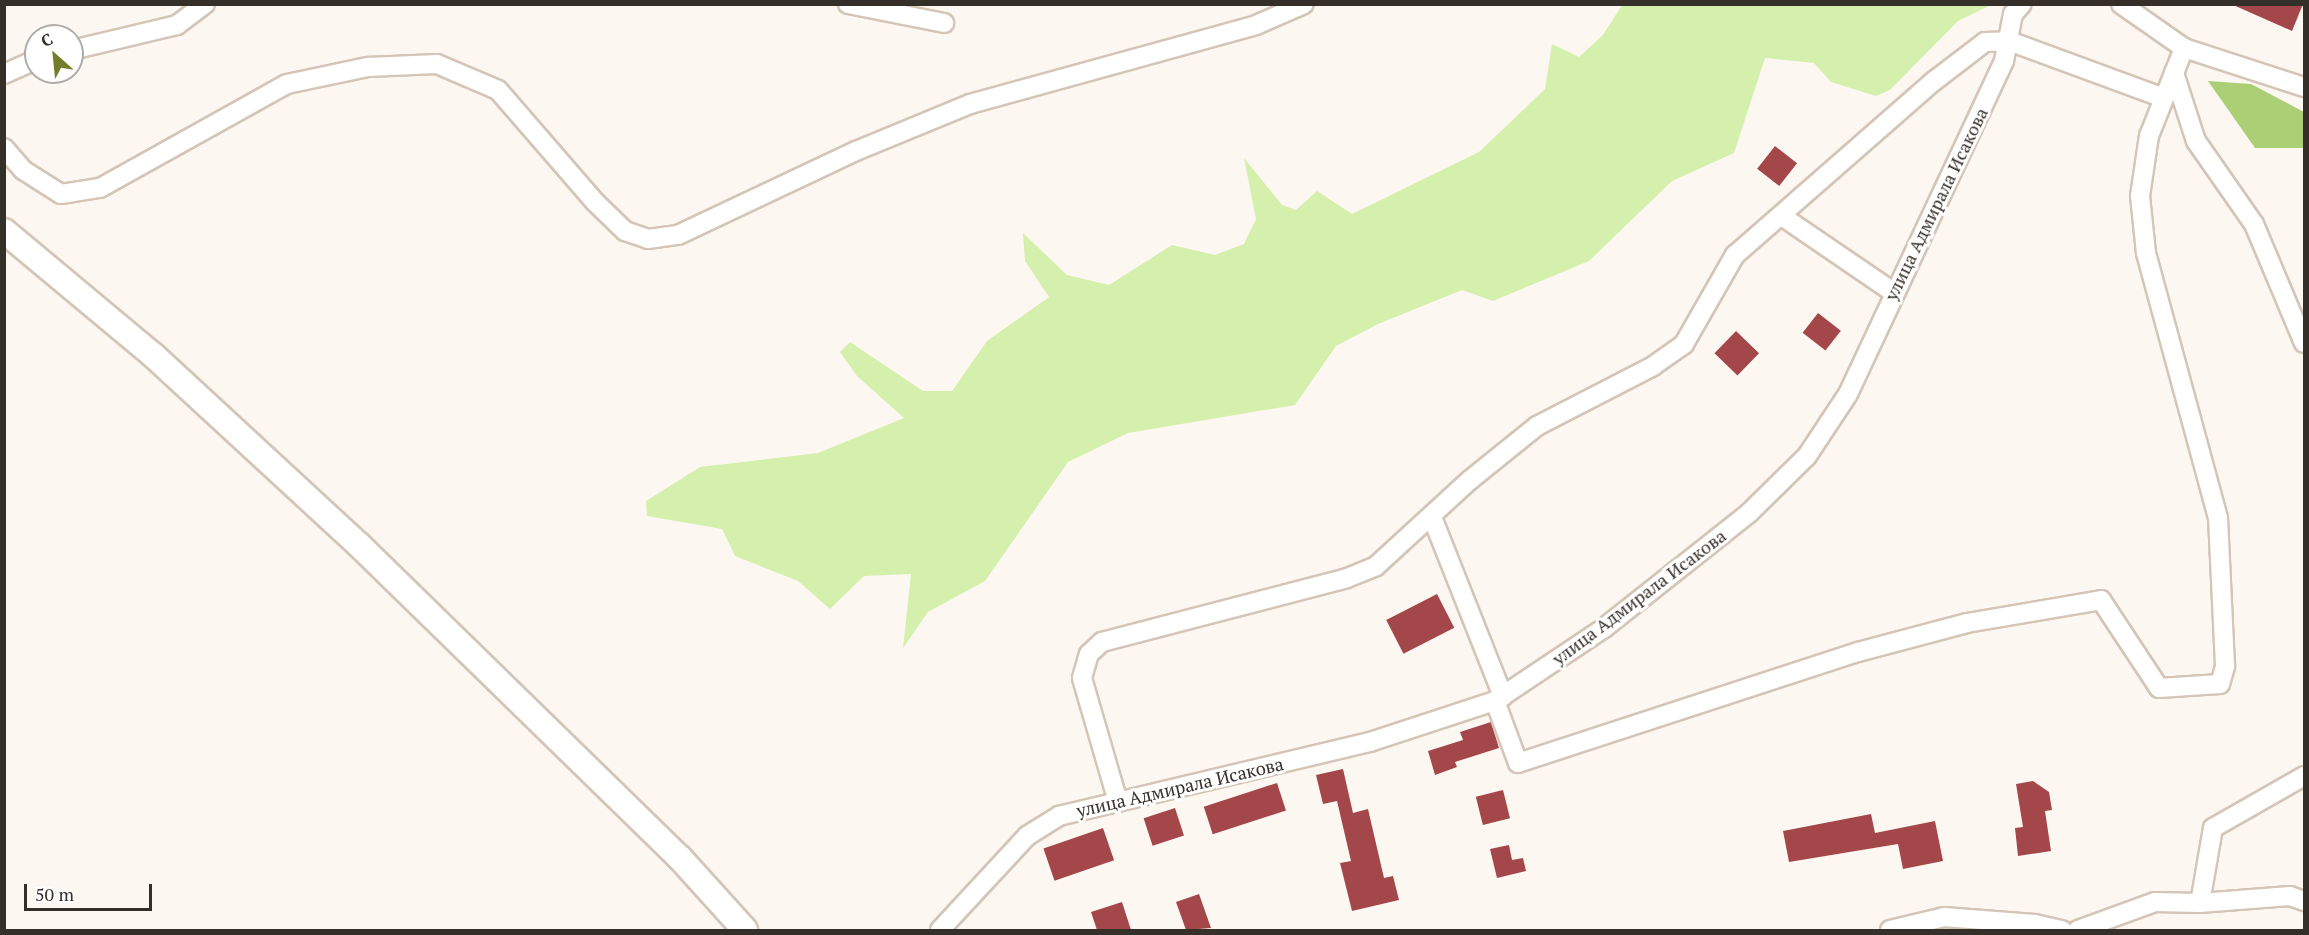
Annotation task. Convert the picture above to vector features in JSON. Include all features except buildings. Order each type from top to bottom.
[{"type":"main road","points":[[4,231],[153,355],[359,545],[680,858],[745,930]]},
{"type":"street","points":[[84,47],[177,25],[205,4]]},
{"type":"street","points":[[848,4],[944,23]]},
{"type":"street","points":[[4,148],[23,170],[62,194],[100,188],[287,84],[368,67],[437,64],[498,90],[595,202],[625,231],[648,239],[678,235],[856,151],[970,104],[1256,25],[1304,4]]},
{"type":"street","name":"улица Адмирала Исакова","points":[[940,930],[1027,836],[1059,816],[1370,742],[1499,698],[1613,621],[1749,513],[1807,456],[1848,394],[1893,292],[2004,61],[2013,14],[2022,4]]},
{"type":"street","points":[[2121,4],[2184,48],[2304,87]]},
{"type":"street","points":[[1118,802],[1082,678],[1089,654],[1102,642],[1347,578],[1376,566],[1537,426],[1653,366],[1683,344],[1735,255],[1783,217],[1934,81],[1985,42],[2009,41],[2164,98]]},
{"type":"street","points":[[1432,517],[1499,698],[1518,763],[1858,652],[1967,623],[2102,600],[2159,688],[2220,684],[2224,666],[2218,518],[2146,253],[2140,196],[2149,136],[2184,48]]},
{"type":"street","points":[[4,74],[24,65]]},
{"type":"street","points":[[2174,73],[2196,141],[2254,225],[2304,343]]},
{"type":"street","points":[[1783,217],[1893,292]]},
{"type":"street","points":[[2200,903],[2214,828],[2304,776]]},
{"type":"street","points":[[2079,930],[2155,902],[2200,903],[2290,896],[2304,901]]},
{"type":"street","points":[[1890,930],[1944,917],[2035,924],[2062,930]]},
{"type":"green space","points":[[1622,5],[1991,5],[1958,21],[1890,90],[1876,96],[1831,82],[1814,63],[1765,58],[1734,153],[1672,181],[1589,261],[1493,301],[1462,290],[1378,324],[1336,346],[1295,405],[1128,433],[1068,462],[985,581],[928,612],[903,648],[911,574],[864,576],[830,609],[798,581],[735,556],[722,529],[647,516],[646,501],[700,467],[818,453],[904,418],[857,376],[840,352],[850,342],[923,391],[952,391],[987,341],[1049,297],[1025,261],[1023,233],[1067,275],[1109,285],[1172,245],[1215,255],[1244,244],[1256,219],[1244,158],[1282,205],[1296,210],[1317,191],[1352,214],[1479,152],[1545,89],[1552,44],[1579,57],[1603,35]]},
{"type":"green space","points":[[2208,81],[2251,84],[2304,112],[2304,148],[2255,148]]}]
